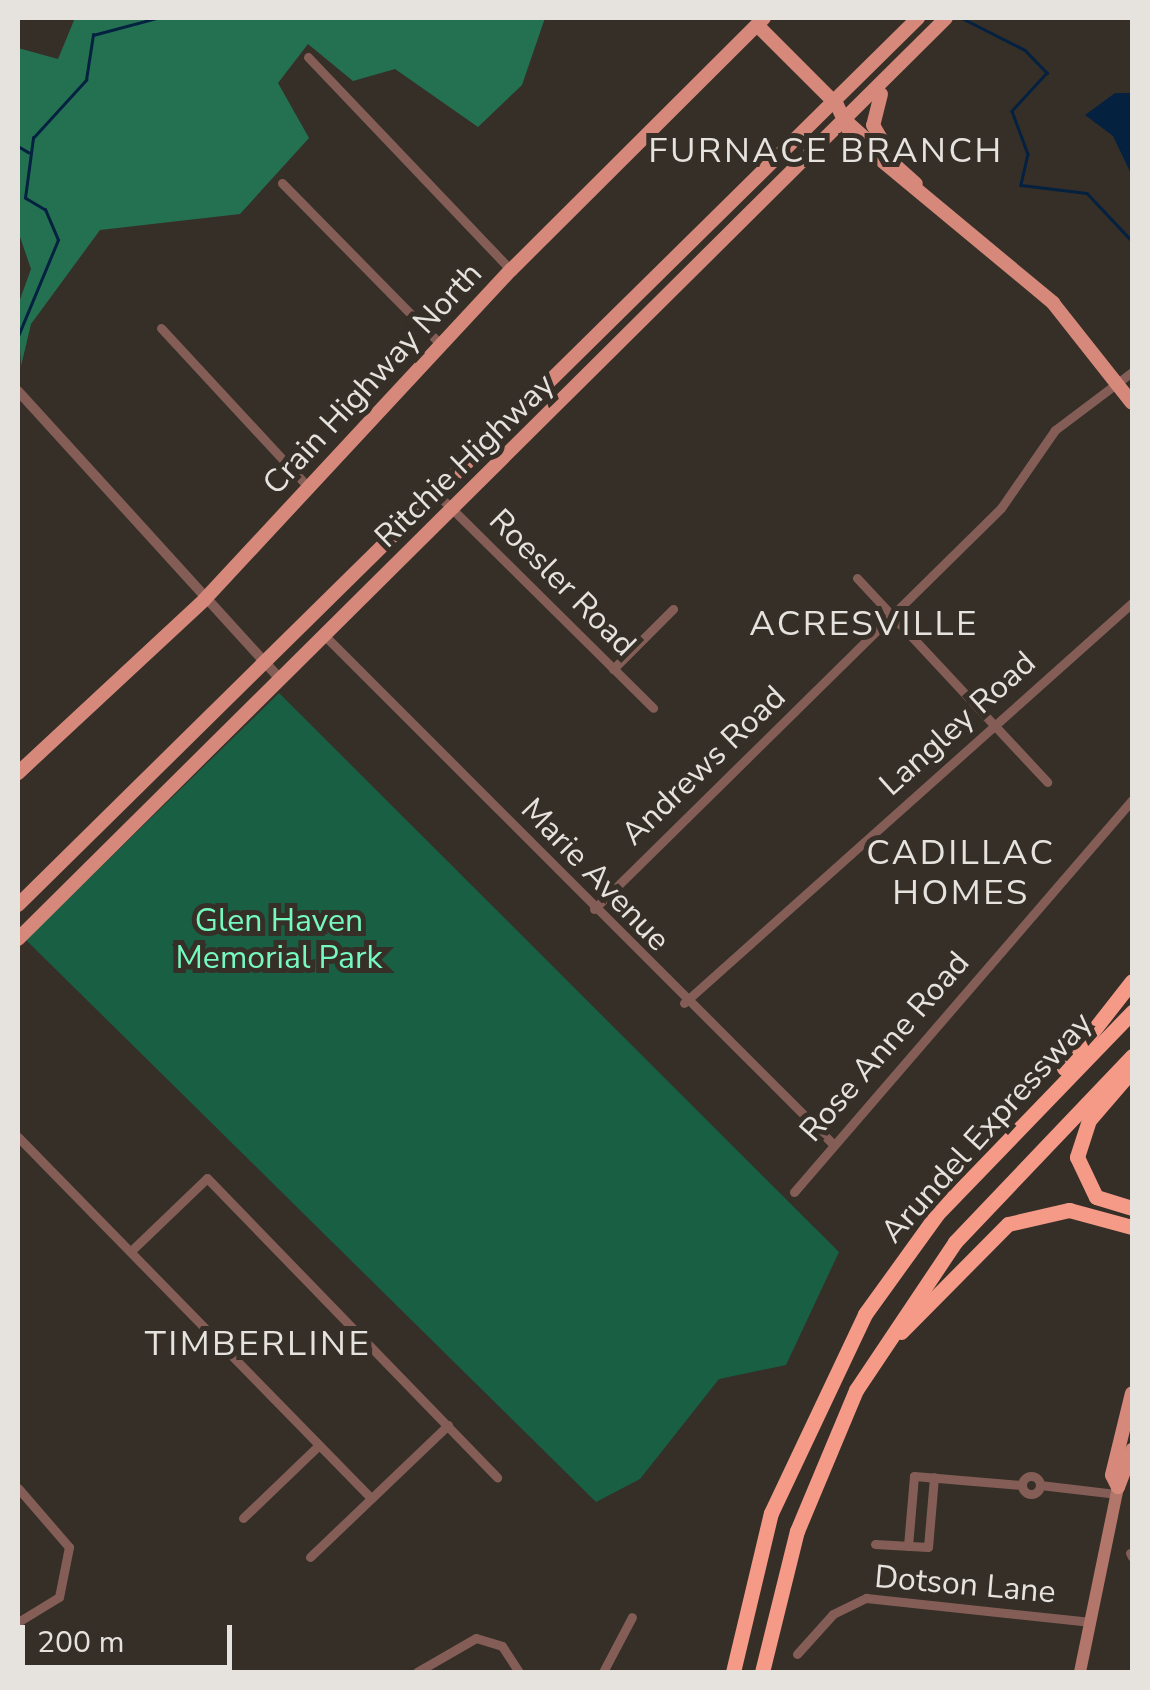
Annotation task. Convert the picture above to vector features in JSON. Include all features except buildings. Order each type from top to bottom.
[{"type":"highway","points":[[1008,1138],[1132,981]]},
{"type":"highway","name":"Arundel Expressway","points":[[733,1672],[771,1513],[829,1382],[912,1246],[1008,1138],[1132,1012]]},
{"type":"highway","name":"Arundel Expressway","points":[[762,1672],[797,1531],[856,1390],[955,1242],[1132,1056]]},
{"type":"highway","points":[[1132,1070],[1089,1120],[1077,1156],[1096,1197],[1132,1208]]},
{"type":"highway","points":[[856,1390],[996,1231],[1056,1210],[1132,1227]]},
{"type":"main road","name":"Ritchie Highway","points":[[18,906],[836,106],[918,18]]},
{"type":"main road","name":"Ritchie Highway","points":[[18,939],[883,89],[946,18]]},
{"type":"main road","points":[[760,21],[848,123],[904,167]]},
{"type":"main road","name":"Crain Highway North","points":[[18,773],[204,600],[511,270],[760,21]]},
{"type":"main road","points":[[883,89],[875,132],[916,184]]},
{"type":"main road","points":[[848,123],[851,135],[916,184],[1038,290],[1118,381],[1132,403]]},
{"type":"main road","points":[[1117,1490],[1112,1476],[1132,1397]]},
{"type":"main road","points":[[1080,1672],[1117,1490],[1132,1450]]},
{"type":"street","points":[[308,57],[511,270]]},
{"type":"street","points":[[282,183],[441,345]]},
{"type":"street","points":[[161,328],[310,489]]},
{"type":"street","name":"Andrews Road","points":[[594,909],[1001,508],[1051,434],[1132,372]]},
{"type":"street","points":[[18,391],[204,600],[281,680]]},
{"type":"street","name":"Roesler Road","points":[[437,494],[653,708]]},
{"type":"street","points":[[857,578],[1047,782]]},
{"type":"street","name":"Langley Road","points":[[684,1004],[1132,603]]},
{"type":"street","points":[[613,668],[673,609]]},
{"type":"street","name":"Marie Avenue","points":[[325,636],[684,1004],[833,1144]]},
{"type":"street","name":"Rose Anne Road","points":[[794,1192],[1132,800]]},
{"type":"street","points":[[18,1137],[370,1498]]},
{"type":"street","points":[[130,1251],[208,1178],[497,1477]]},
{"type":"street","points":[[310,1556],[448,1426]]},
{"type":"street","points":[[243,1518],[320,1446]]},
{"type":"street","points":[[908,1546],[914,1476],[1022,1485],[1034,1476],[1040,1485],[1117,1490]]},
{"type":"street","points":[[874,1544],[928,1547],[934,1478]]},
{"type":"street","points":[[18,1488],[61,1533],[69,1565],[46,1611],[18,1622]]},
{"type":"street","name":"Dotson Lane","points":[[797,1654],[834,1614],[866,1598],[1089,1622]]},
{"type":"street","points":[[603,1672],[632,1617]]},
{"type":"street","points":[[416,1672],[476,1638],[502,1646],[520,1672]]},
{"type":"green space","points":[[75,18],[545,18],[522,85],[478,127],[395,69],[353,81],[308,44],[278,83],[309,138],[240,214],[100,230],[31,324],[21,366],[18,305],[31,269],[18,231],[18,48],[58,59]]},
{"type":"green space","name":"Glen Haven Memorial Park","points":[[279,693],[839,1252],[786,1365],[719,1379],[640,1479],[596,1502],[26,940]]},
{"type":"water","points":[[1115,93],[1132,93],[1132,176],[1113,136],[1085,115]]},
{"type":"waterway","points":[[18,336],[58,240],[45,210],[25,198],[33,138],[86,80],[93,35],[157,18]]},
{"type":"waterway","points":[[962,18],[1025,50],[1047,73],[1012,111],[1028,154],[1021,185],[1087,193],[1132,241]]},
{"type":"waterway","points":[[18,146],[28,152]]},
{"type":"district","name":"FURNACE BRANCH","points":[[826,151]]},
{"type":"district","name":"ACRESVILLE","points":[[864,624]]},
{"type":"district","name":"CADILLAC HOMES","points":[[961,873]]},
{"type":"district","name":"TIMBERLINE","points":[[258,1344]]}]
